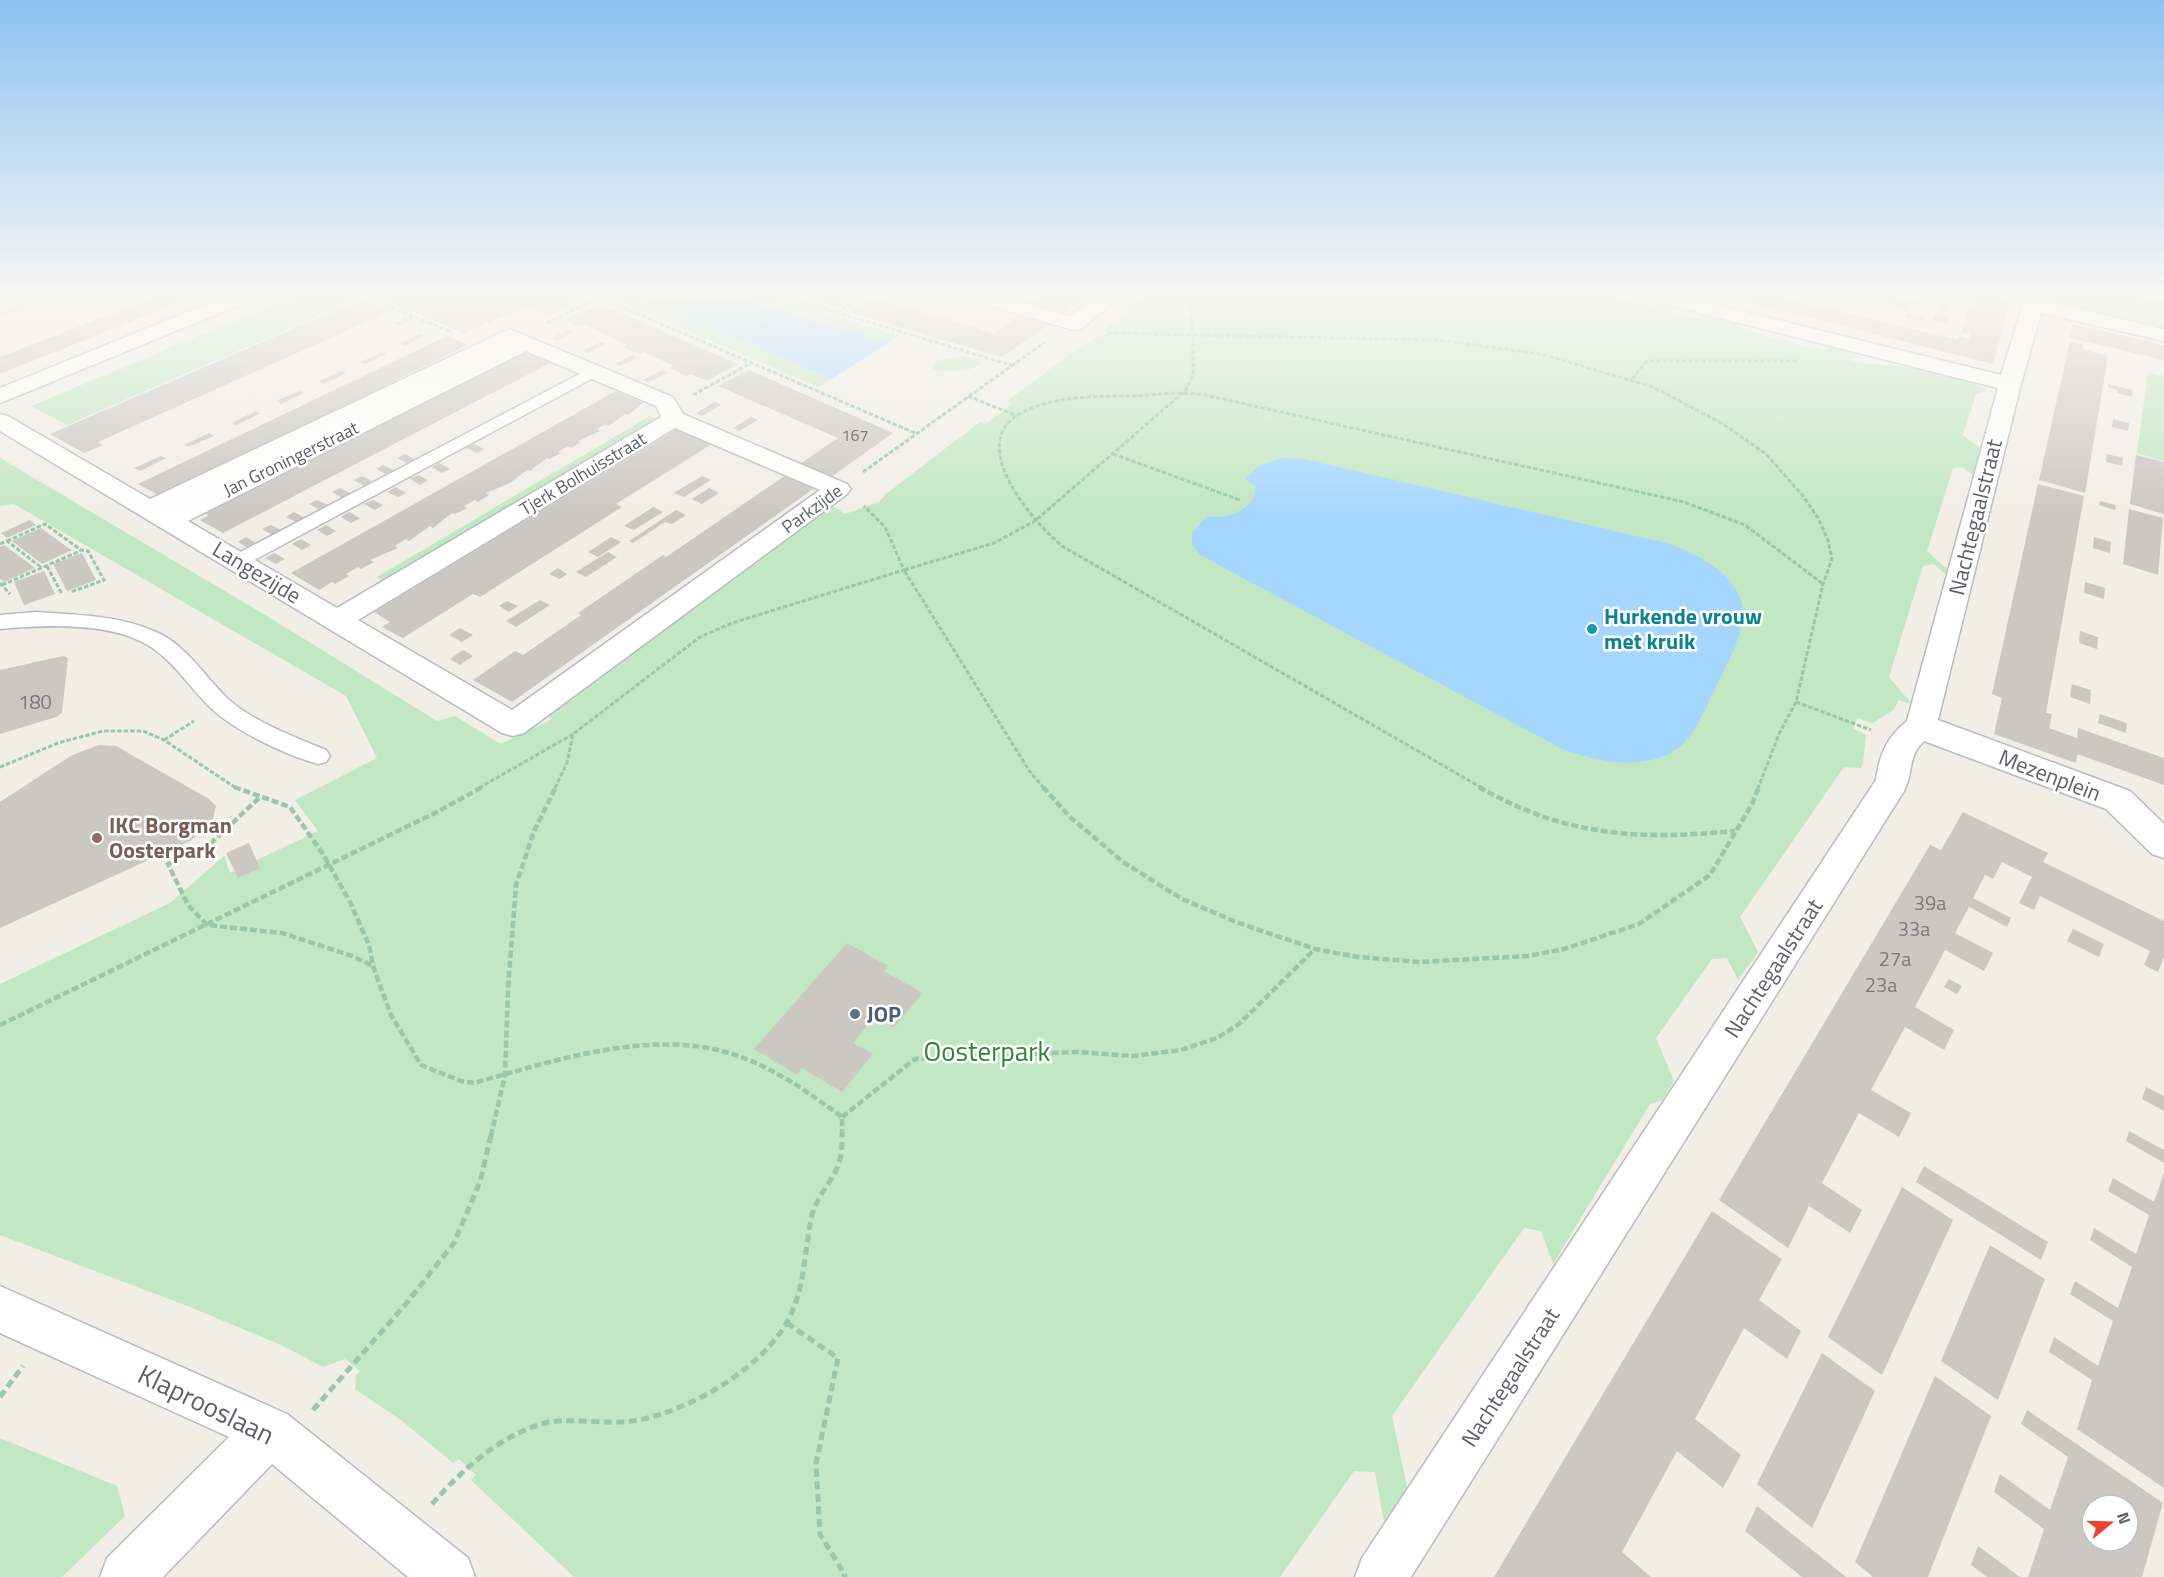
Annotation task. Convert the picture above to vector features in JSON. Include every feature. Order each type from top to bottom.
[{"type":"street","points":[[0,396],[67,369]]},
{"type":"street","name":"Jan Groningerstraat","points":[[159,514],[442,369]]},
{"type":"street","name":"Jan Groningerstraat","points":[[159,514],[461,369]]},
{"type":"street","points":[[581,369],[838,489]]},
{"type":"street","points":[[1948,369],[2010,384]]},
{"type":"street","name":"Nachtegaalstraat","points":[[1381,1577],[1892,782],[1896,757],[1912,734],[2015,369]]},
{"type":"street","name":"Tjerk Bolhuisstraat","points":[[326,614],[669,410]]},
{"type":"street","name":"Langezijde","points":[[0,421],[513,725]]},
{"type":"street","name":"Parkzijde","points":[[513,725],[838,489]]},
{"type":"street","name":"Mezenplein","points":[[1912,734],[2118,800],[2164,845]]},
{"type":"street","name":"Klaprooslaan","points":[[0,1309],[277,1437],[449,1577]]},
{"type":"street","points":[[126,1577],[277,1437]]},
{"type":"lane","points":[[238,561],[587,375]]},
{"type":"lane","points":[[0,622],[36,619],[102,623],[148,636],[186,664],[221,705],[268,735],[318,756]]},
{"type":"path","points":[[669,410],[741,369]]},
{"type":"path","points":[[764,369],[915,434]]},
{"type":"path","name":"Parkzijde","points":[[838,489],[1006,369]]},
{"type":"path","points":[[0,1025],[439,811],[573,734],[700,637],[732,623],[994,543],[1035,521],[1185,392],[1192,380],[1192,369]]},
{"type":"path","points":[[838,489],[869,510],[885,527],[904,570],[1030,771],[1069,816],[1123,862],[1182,899],[1236,922],[1315,950],[1358,957],[1420,962],[1528,956],[1564,949],[1639,924],[1667,907],[1710,875],[1752,804],[1779,734],[1796,702],[1823,584],[1832,559],[1828,540],[1808,503],[1766,454],[1723,424],[1653,387],[1594,369]]},
{"type":"path","points":[[1632,379],[1641,369]]},
{"type":"path","points":[[1735,831],[1661,836],[1597,831],[1556,822],[1520,807],[1062,546],[1042,531],[999,461],[999,444],[1003,430],[1010,420],[1017,416],[1036,408],[1077,398],[1185,392],[1684,502],[1745,525],[1823,584]]},
{"type":"path","points":[[968,396],[1017,416]]},
{"type":"path","points":[[1113,454],[1240,500]]},
{"type":"path","points":[[0,544],[45,524],[81,550],[88,551],[104,580],[52,598]]},
{"type":"path","points":[[7,541],[42,568]]},
{"type":"path","points":[[15,600],[1,584],[81,550]]},
{"type":"path","points":[[47,566],[62,595]]},
{"type":"path","points":[[1796,702],[1912,734]]},
{"type":"path","points":[[0,767],[58,743],[103,731],[143,731],[164,740],[239,790],[290,807],[329,865],[350,902],[369,945],[391,1015],[421,1065],[461,1081],[474,1083],[582,1054],[622,1047],[669,1044],[739,1056],[782,1078],[842,1117]]},
{"type":"path","points":[[277,1437],[405,1305],[454,1243],[480,1182],[505,1075],[508,989],[516,885],[534,831],[567,763],[573,734]]},
{"type":"path","points":[[259,798],[210,844],[168,864],[188,904],[207,925],[282,933],[352,956],[374,966]]},
{"type":"path","points":[[842,1117],[915,1059],[1077,1052],[1133,1056],[1181,1050],[1217,1038],[1239,1024],[1315,950]]},
{"type":"path","points":[[402,1538],[455,1478],[497,1444],[548,1422],[616,1424],[667,1414],[699,1399],[750,1363],[773,1343],[786,1323],[801,1283],[811,1216],[821,1191],[837,1168],[842,1138],[842,1117]]},
{"type":"path","points":[[786,1323],[838,1359],[816,1464],[820,1534],[845,1575],[843,1577]]},
{"type":"green space","points":[[121,369],[197,369],[67,425],[31,406]]},
{"type":"green space","points":[[776,369],[807,369],[832,379],[819,387]]},
{"type":"green space","points":[[933,369],[970,369],[952,371]]},
{"type":"green space","name":"Oosterpark","points":[[1050,369],[1914,369],[1954,375],[1987,391],[1976,394],[1963,435],[1985,452],[1977,479],[1963,467],[1953,468],[1927,551],[1948,570],[1945,574],[1934,564],[1923,566],[1889,677],[1913,705],[1899,700],[1893,710],[1873,723],[1857,718],[1853,729],[1866,735],[1861,768],[1844,767],[1740,917],[1758,952],[1738,980],[1727,958],[1712,959],[1656,1038],[1674,1081],[1662,1100],[1650,1104],[1553,1264],[1541,1231],[1524,1228],[1392,1416],[1410,1501],[1393,1523],[1384,1522],[1375,1472],[1354,1471],[1280,1577],[574,1577],[471,1480],[476,1475],[459,1459],[453,1463],[401,1420],[355,1389],[356,1375],[360,1371],[345,1359],[323,1367],[281,1345],[190,1307],[0,1235],[0,984],[170,903],[224,856],[230,873],[318,831],[295,800],[377,758],[346,696],[14,504],[0,506],[0,458],[267,616],[437,721],[455,716],[501,744],[552,719],[548,714],[831,505],[845,514],[879,502],[886,494],[980,422],[986,424],[1013,403],[1007,401]]},
{"type":"green space","points":[[2148,372],[2164,376],[2164,461],[2137,453]]},
{"type":"green space","points":[[650,416],[658,420],[384,581],[377,577]]},
{"type":"green space","points":[[0,1438],[117,1486],[125,1516],[62,1577],[0,1577]]},
{"type":"water","points":[[807,369],[848,369],[832,379]]},
{"type":"water","points":[[1282,458],[1304,459],[1670,544],[1713,566],[1731,582],[1737,592],[1742,603],[1742,619],[1738,639],[1730,658],[1689,737],[1670,753],[1641,762],[1609,761],[1564,750],[1200,555],[1192,545],[1192,533],[1207,516],[1231,515],[1246,507],[1254,494],[1255,486],[1245,479],[1260,465]]},
{"type":"building","points":[[0,369],[14,369],[0,374]]},
{"type":"building","points":[[201,369],[262,369],[98,442],[103,445],[84,453],[50,434]]},
{"type":"building","points":[[379,369],[420,369],[160,496],[138,484]]},
{"type":"building","points":[[492,369],[539,369],[223,533],[200,520],[208,516],[207,513]]},
{"type":"building","points":[[671,369],[730,369],[707,381],[691,374],[687,376]]},
{"type":"building","points":[[2064,369],[2106,369],[2085,493],[2039,480]]},
{"type":"building","points":[[662,370],[667,373],[648,382],[643,380]]},
{"type":"building","points":[[749,370],[893,433],[831,477],[800,464],[838,438],[718,386]]},
{"type":"building","points":[[342,371],[346,373],[324,384],[319,381]]},
{"type":"building","points":[[2108,384],[2133,390],[2132,397],[2117,393],[2117,390],[2108,387]]},
{"type":"building","points":[[299,391],[304,393],[281,404],[276,401]]},
{"type":"building","points":[[616,391],[643,403],[628,415],[625,414],[609,426],[606,424],[597,429],[600,431],[578,441],[581,442],[571,448],[567,446],[558,452],[561,453],[550,459],[547,458],[510,483],[486,493],[489,495],[478,502],[475,500],[464,506],[468,508],[455,514],[452,513],[433,528],[430,526],[409,541],[406,539],[395,546],[398,548],[370,560],[374,562],[346,574],[349,576],[335,584],[332,582],[319,590],[291,573]]},
{"type":"building","points":[[715,402],[721,405],[702,416],[696,413]]},
{"type":"building","points":[[256,411],[260,414],[236,425],[231,423]]},
{"type":"building","points":[[751,417],[758,420],[739,431],[733,428]]},
{"type":"building","points":[[2113,419],[2129,423],[2128,431],[2112,427]]},
{"type":"building","points":[[677,429],[712,444],[616,504],[622,507],[480,597],[473,594],[403,638],[382,627],[390,622],[374,612]]},
{"type":"building","points":[[209,433],[214,436],[189,447],[184,445]]},
{"type":"building","points":[[474,444],[484,449],[477,453],[466,448]]},
{"type":"building","points":[[405,454],[415,459],[407,463],[397,458]]},
{"type":"building","points":[[2107,454],[2123,458],[2122,466],[2106,462]]},
{"type":"building","points":[[2136,455],[2164,462],[2164,514],[2130,504]]},
{"type":"building","points":[[161,456],[166,458],[140,471],[134,468]]},
{"type":"building","points":[[439,463],[450,469],[442,473],[432,467]]},
{"type":"building","points":[[383,465],[394,470],[386,474],[376,469]]},
{"type":"building","points":[[418,475],[428,480],[420,485],[410,479]]},
{"type":"building","points":[[786,475],[816,487],[512,702],[473,680],[515,651],[523,655],[581,615],[578,613],[663,555],[666,557]]},
{"type":"building","points":[[362,476],[372,481],[364,486],[354,480]]},
{"type":"building","points":[[702,476],[711,480],[684,497],[674,493]]},
{"type":"building","points":[[2038,484],[2084,496],[2046,713],[2052,714],[2049,728],[2077,738],[2078,728],[2164,758],[2164,785],[2077,754],[2076,763],[1994,734],[2002,698],[1992,694]]},
{"type":"building","points":[[396,487],[406,493],[398,497],[387,492]]},
{"type":"building","points":[[340,488],[350,493],[342,498],[332,492]]},
{"type":"building","points":[[709,488],[719,493],[702,504],[692,499]]},
{"type":"building","points":[[317,500],[328,505],[320,510],[309,504]]},
{"type":"building","points":[[373,500],[383,505],[375,510],[364,504]]},
{"type":"building","points":[[2100,501],[2116,505],[2115,510],[2099,505]]},
{"type":"building","points":[[653,507],[663,512],[634,530],[624,526]]},
{"type":"building","points":[[2129,509],[2163,518],[2158,575],[2123,564]]},
{"type":"building","points":[[676,510],[686,515],[672,524],[665,522],[633,543],[629,541]]},
{"type":"building","points":[[294,512],[305,518],[296,522],[286,517]]},
{"type":"building","points":[[349,512],[360,518],[351,523],[341,517]]},
{"type":"building","points":[[30,520],[36,525],[7,538],[1,533]]},
{"type":"building","points":[[271,525],[281,530],[272,535],[262,529]]},
{"type":"building","points":[[326,525],[336,531],[327,536],[317,530]]},
{"type":"building","points":[[41,528],[72,550],[42,564],[12,541]]},
{"type":"building","points":[[246,537],[256,543],[248,548],[238,542]]},
{"type":"building","points":[[611,537],[621,542],[598,557],[588,552]]},
{"type":"building","points":[[2094,537],[2111,542],[2110,553],[2093,548]]},
{"type":"building","points":[[301,539],[311,545],[302,550],[292,544]]},
{"type":"building","points":[[4,545],[35,568],[4,582],[0,579],[0,547]]},
{"type":"building","points":[[608,552],[617,557],[586,577],[576,572]]},
{"type":"building","points":[[82,553],[96,580],[67,591],[53,564]]},
{"type":"building","points":[[274,553],[285,559],[276,564],[265,558]]},
{"type":"building","points":[[558,568],[567,574],[560,579],[549,574]]},
{"type":"building","points":[[44,571],[55,594],[24,605],[14,582]]},
{"type":"building","points":[[2085,582],[2105,588],[2104,599],[2084,593]]},
{"type":"building","points":[[540,600],[550,605],[516,627],[506,621]]},
{"type":"building","points":[[507,601],[518,606],[509,612],[499,606]]},
{"type":"building","points":[[460,628],[473,635],[462,642],[449,635]]},
{"type":"building","points":[[2080,631],[2098,637],[2097,649],[2079,643]]},
{"type":"building","points":[[463,650],[473,656],[460,665],[450,659]]},
{"type":"building","points":[[63,656],[68,658],[62,713],[56,717],[0,734],[0,670]]},
{"type":"building","points":[[2072,684],[2091,690],[2090,704],[2070,697]]},
{"type":"building","points":[[2100,714],[2127,723],[2126,733],[2098,723]]},
{"type":"building","name":"IKC Borgman Oosterpark","points":[[99,745],[116,746],[209,799],[216,806],[212,823],[190,841],[0,928],[0,802],[72,755]]},
{"type":"building","points":[[1963,812],[2048,853],[2043,862],[2164,921],[2164,957],[2158,972],[2144,965],[2150,951],[2040,896],[2034,910],[2019,903],[2032,877],[2002,862],[1993,879],[1985,875],[1973,898],[2011,918],[2007,927],[1969,907],[1955,933],[1993,953],[1984,971],[1945,950],[1915,1007],[1954,1030],[1944,1050],[1905,1027],[1871,1090],[1911,1113],[1899,1137],[1859,1113],[1822,1183],[1862,1210],[1850,1233],[1809,1206],[1788,1248],[1719,1200],[1930,845],[1941,850]]},
{"type":"building","points":[[249,843],[260,868],[238,878],[226,853]]},
{"type":"building","points":[[2073,929],[2104,944],[2099,957],[2067,941]]},
{"type":"building","points":[[847,943],[888,966],[884,971],[922,993],[894,1028],[875,1016],[853,1043],[873,1054],[842,1092],[802,1068],[797,1075],[754,1049]]},
{"type":"building","points":[[1949,979],[1962,986],[1957,994],[1944,987]]},
{"type":"building","points":[[2146,1087],[2164,1096],[2164,1111],[2142,1099]]},
{"type":"building","points":[[2129,1131],[2164,1150],[2164,1163],[2126,1141]]},
{"type":"building","points":[[1924,1166],[2048,1242],[2041,1260],[1916,1182]]},
{"type":"building","points":[[2164,1173],[2164,1488],[2077,1429],[2092,1380],[2049,1352],[2054,1337],[2098,1366],[2113,1321],[2070,1294],[2075,1281],[2118,1308],[2132,1267],[2090,1240],[2094,1228],[2136,1254],[2149,1215],[2108,1191],[2113,1178],[2154,1202]]},
{"type":"building","points":[[1902,1187],[1953,1220],[1882,1375],[1828,1337]]},
{"type":"building","points":[[1712,1211],[1782,1259],[1759,1300],[1801,1331],[1787,1359],[1744,1328],[1695,1419],[1741,1455],[1723,1488],[1677,1451],[1622,1552],[1651,1577],[1494,1577]]},
{"type":"building","points":[[1990,1245],[2045,1279],[1998,1400],[1941,1361]]},
{"type":"building","points":[[1822,1353],[1875,1391],[1812,1528],[1757,1484]]},
{"type":"building","points":[[1935,1376],[1991,1416],[1928,1577],[1873,1577],[1855,1562]]},
{"type":"building","points":[[2027,1410],[2163,1503],[2142,1577],[2028,1577],[2044,1529],[1994,1492],[2000,1474],[2050,1510],[2068,1457],[2021,1424]]},
{"type":"building","points":[[1757,1506],[1846,1577],[1802,1577],[1745,1531]]},
{"type":"building","points":[[1978,1546],[2020,1577],[1987,1577],[1971,1565]]},
{"type":"place","name":"Hurkende vrouw met kruik","points":[[1592,629]]},
{"type":"place","name":"IKC Borgman Oosterpark","points":[[97,838]]},
{"type":"place","name":"JOP","points":[[855,1014]]}]
